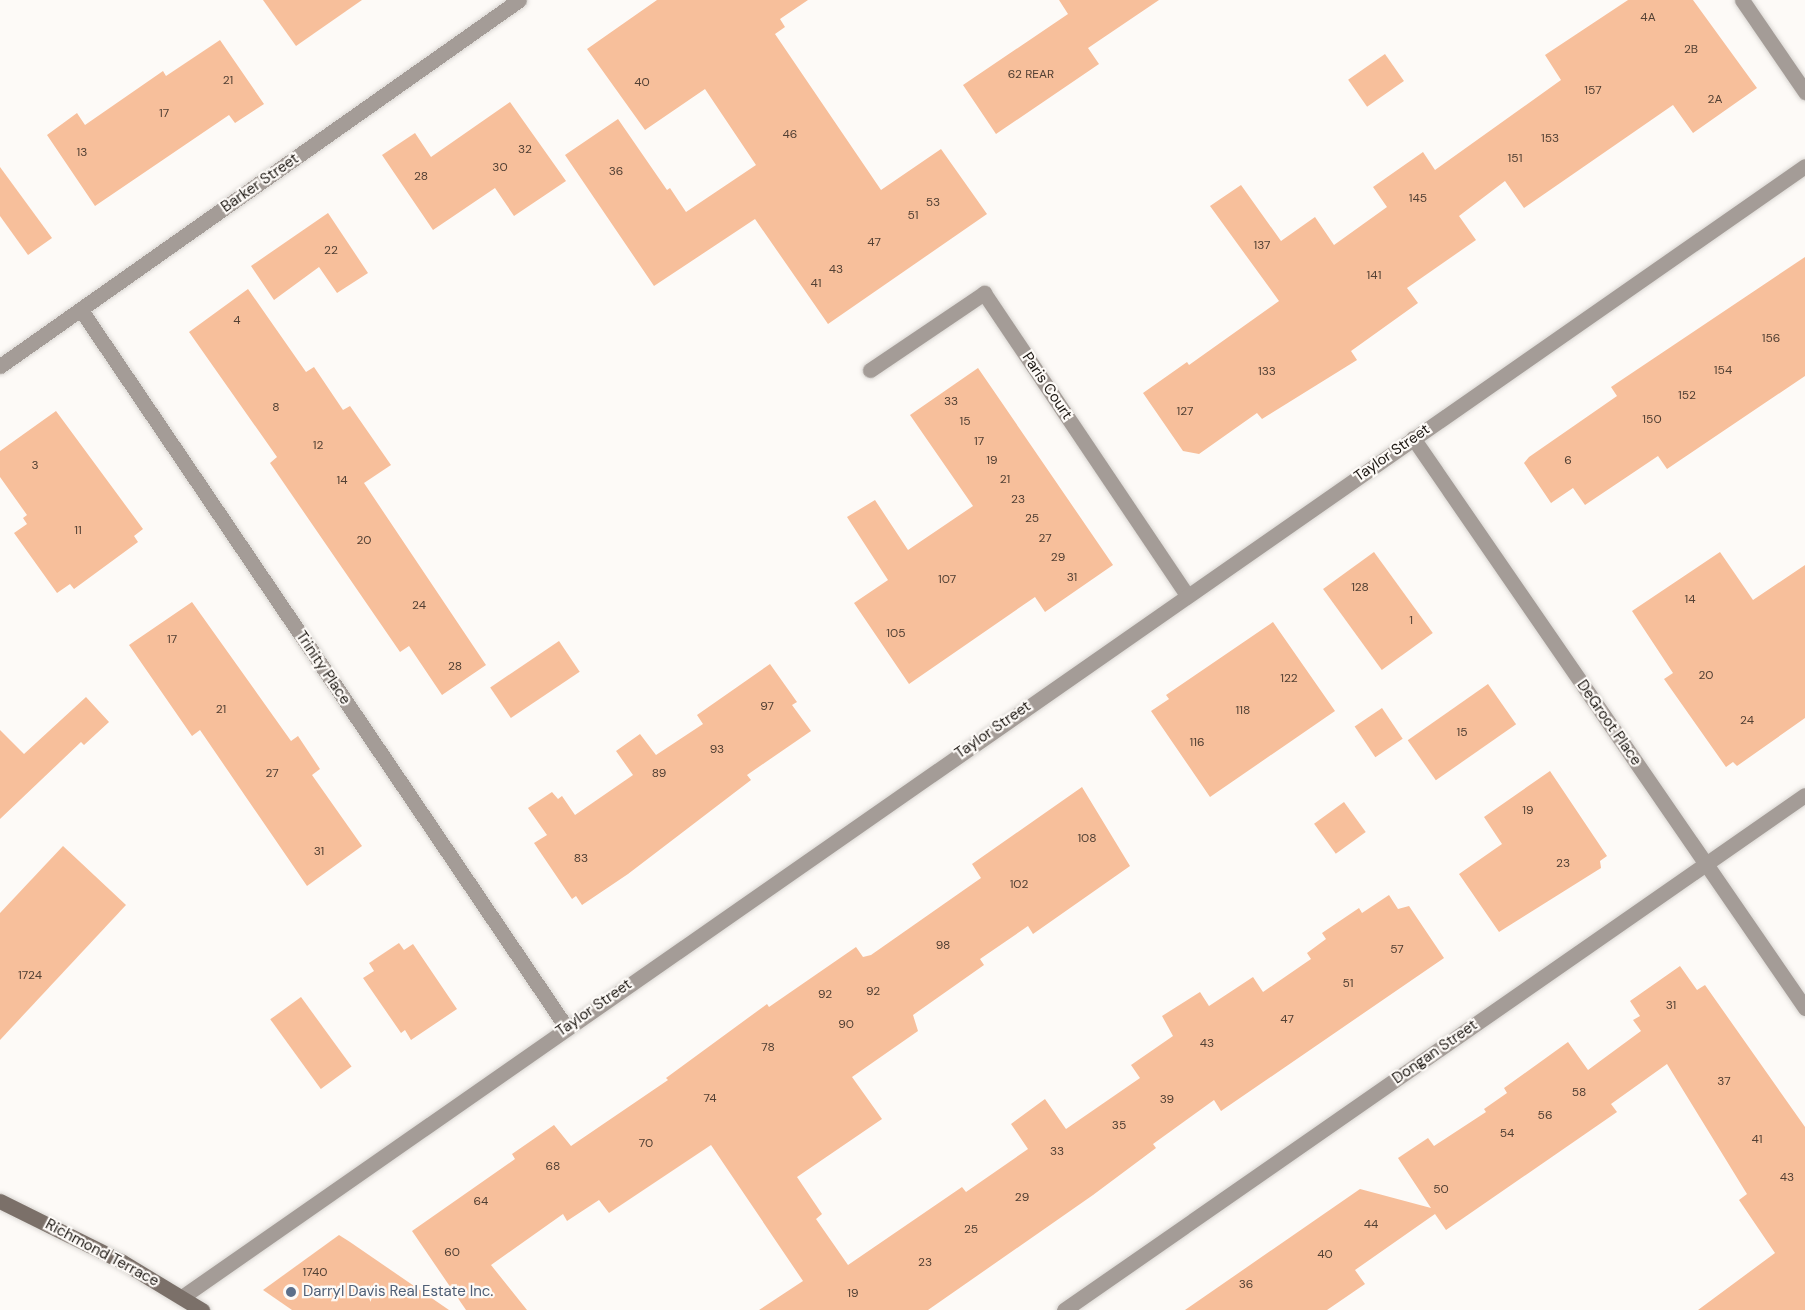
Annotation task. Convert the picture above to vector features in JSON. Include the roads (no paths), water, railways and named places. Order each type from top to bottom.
[{"type":"main road","name":"Richmond Terrace","points":[[0,1201],[122,1261],[202,1310]]},
{"type":"street","name":"Barker Street","points":[[0,366],[519,0]]},
{"type":"street","points":[[1742,0],[1805,92]]},
{"type":"street","name":"Taylor Street","points":[[182,1298],[566,1027],[1805,166]]},
{"type":"street","name":"Paris Court","points":[[870,370],[984,292],[1187,595]]},
{"type":"street","name":"Trinity Place","points":[[81,310],[566,1027]]},
{"type":"street","name":"DeGroot Place","points":[[1413,438],[1805,1008]]},
{"type":"street","name":"Dongan Street","points":[[1065,1310],[1805,795]]},
{"type":"place","name":"Darryl Davis Real Estate Inc.","points":[[291,1292]]}]
